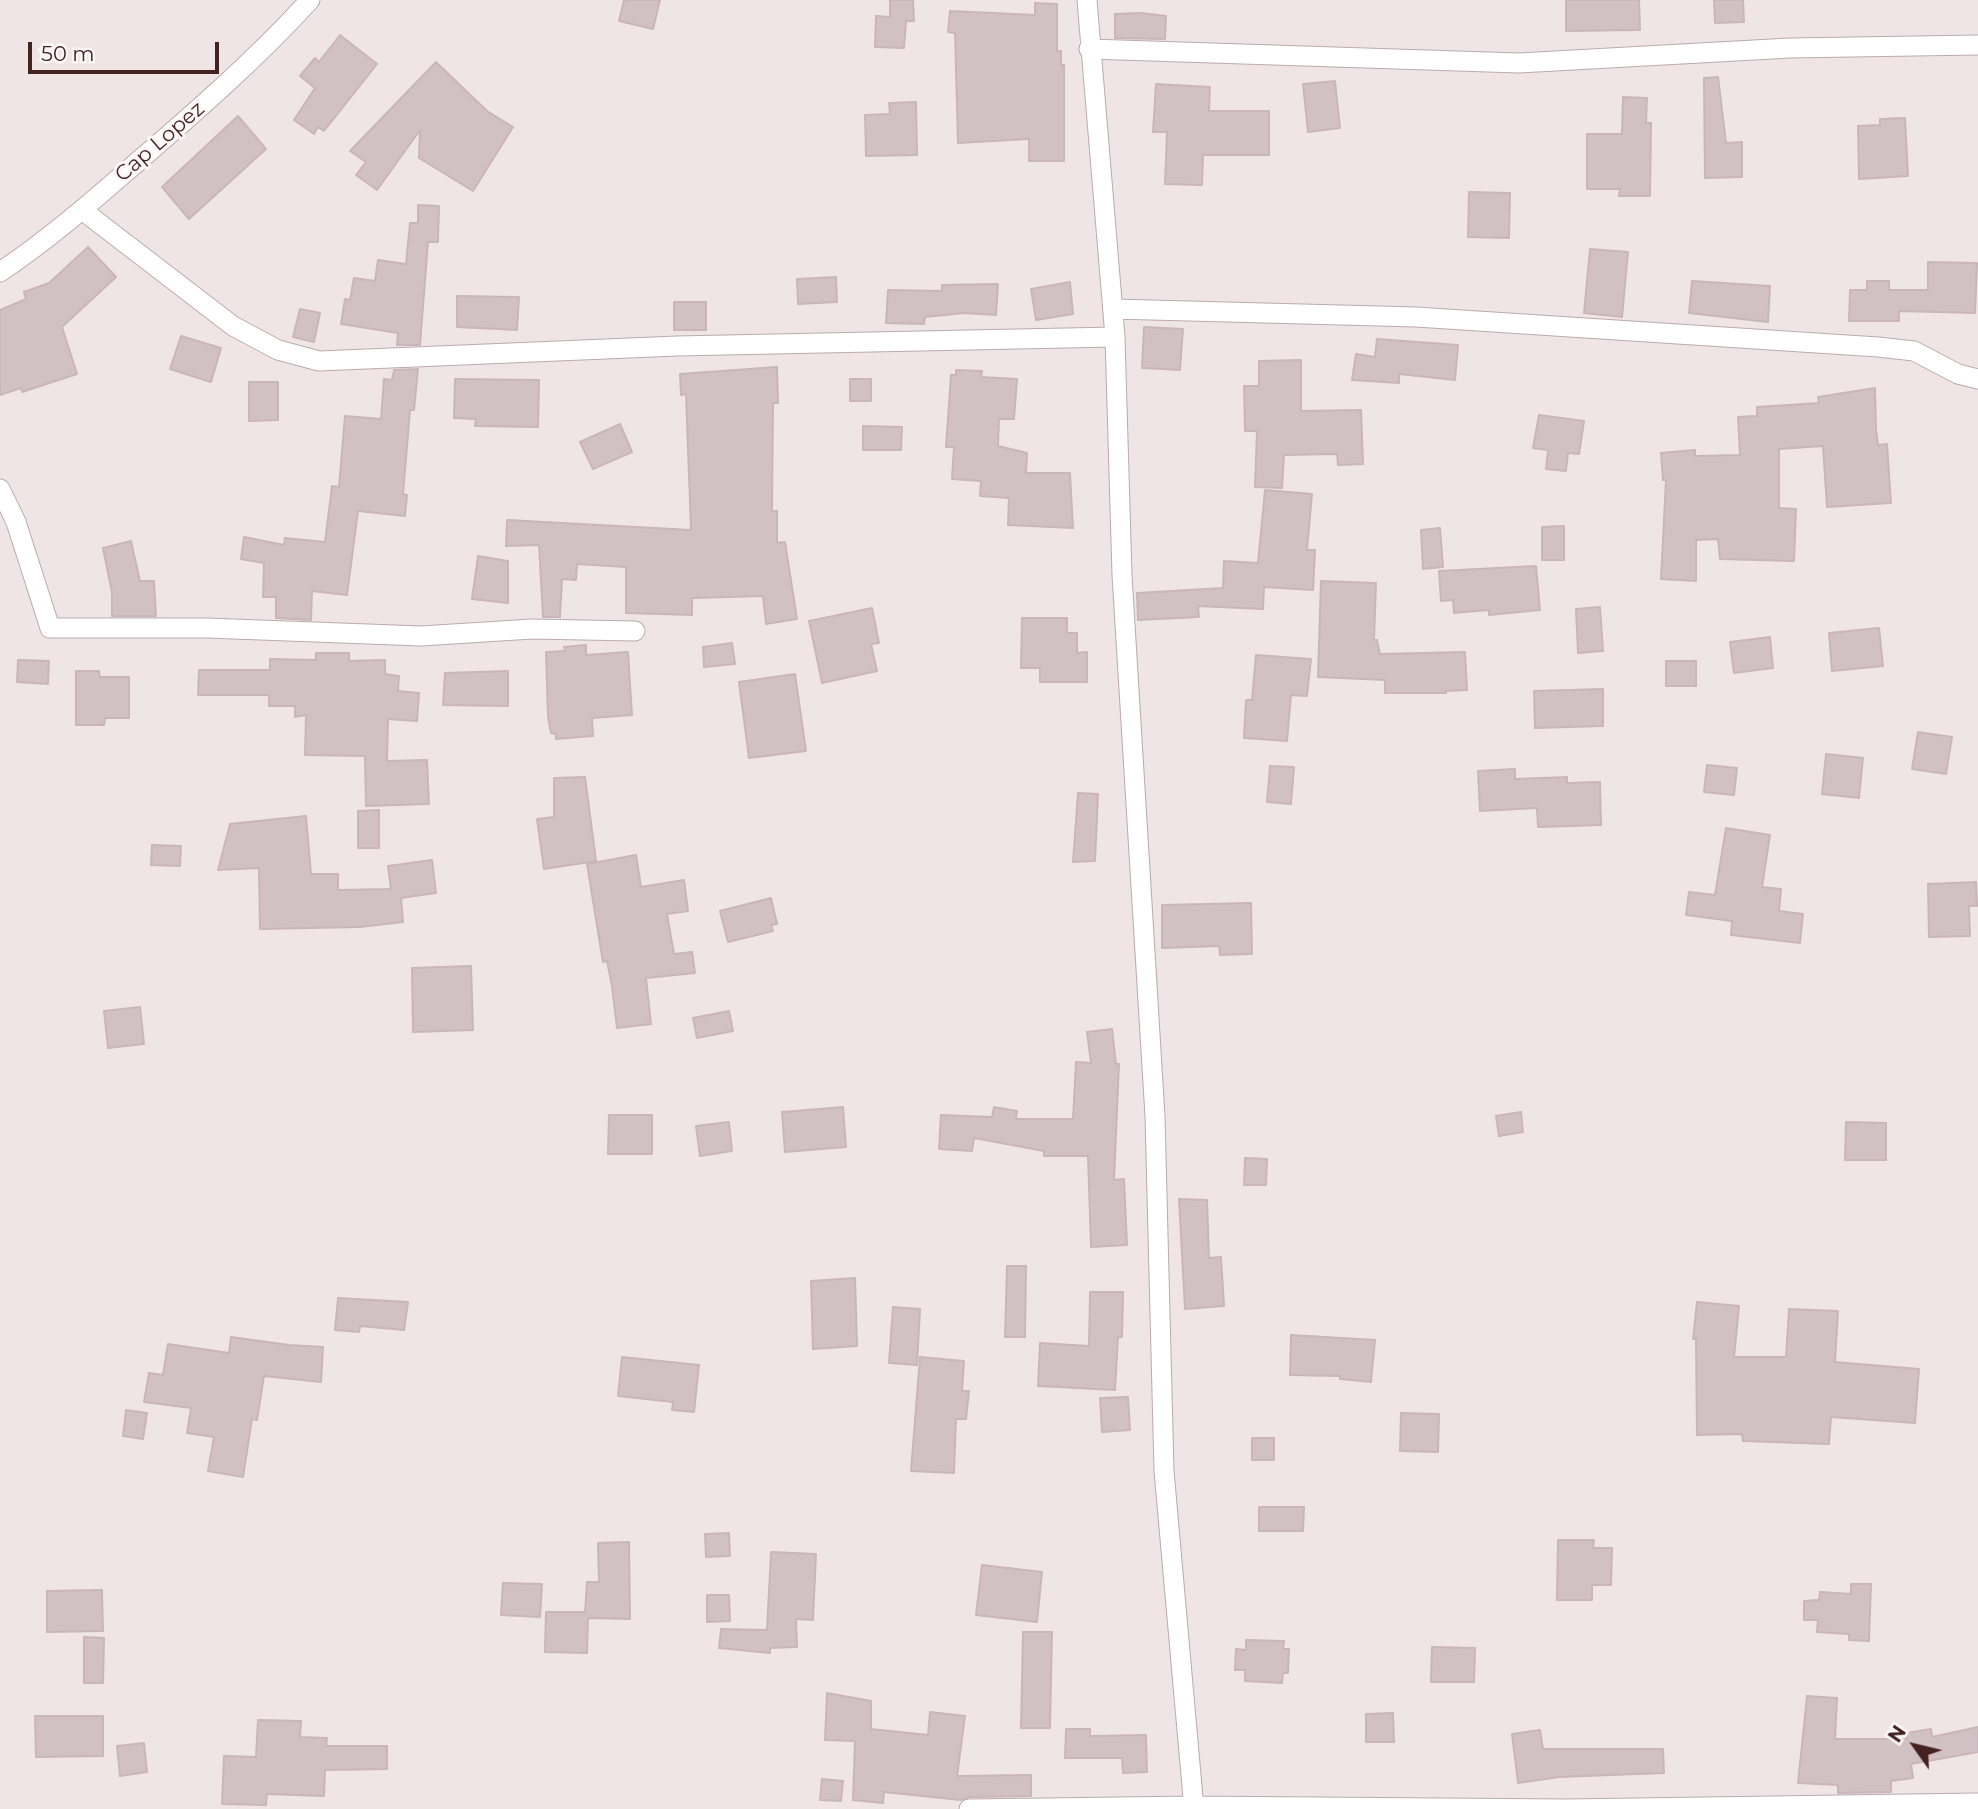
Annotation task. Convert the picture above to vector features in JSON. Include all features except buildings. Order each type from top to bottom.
[{"type":"street","name":"Cap Lopez","points":[[0,272],[40,245],[82,210],[255,58],[310,0]]},
{"type":"street","points":[[1087,0],[1115,337],[1122,575],[1154,1116],[1164,1471],[1193,1807]]},
{"type":"street","points":[[1089,49],[1519,63],[1790,48],[1978,45]]},
{"type":"street","points":[[82,210],[233,326],[278,350],[319,361],[677,346],[1115,337]]},
{"type":"street","points":[[1113,309],[1416,317],[1878,346],[1914,351],[1958,374],[1978,379]]},
{"type":"street","points":[[0,489],[16,523],[50,628],[207,628],[421,636],[532,629],[635,631]]},
{"type":"street","points":[[968,1809],[1567,1809],[1978,1802]]}]
